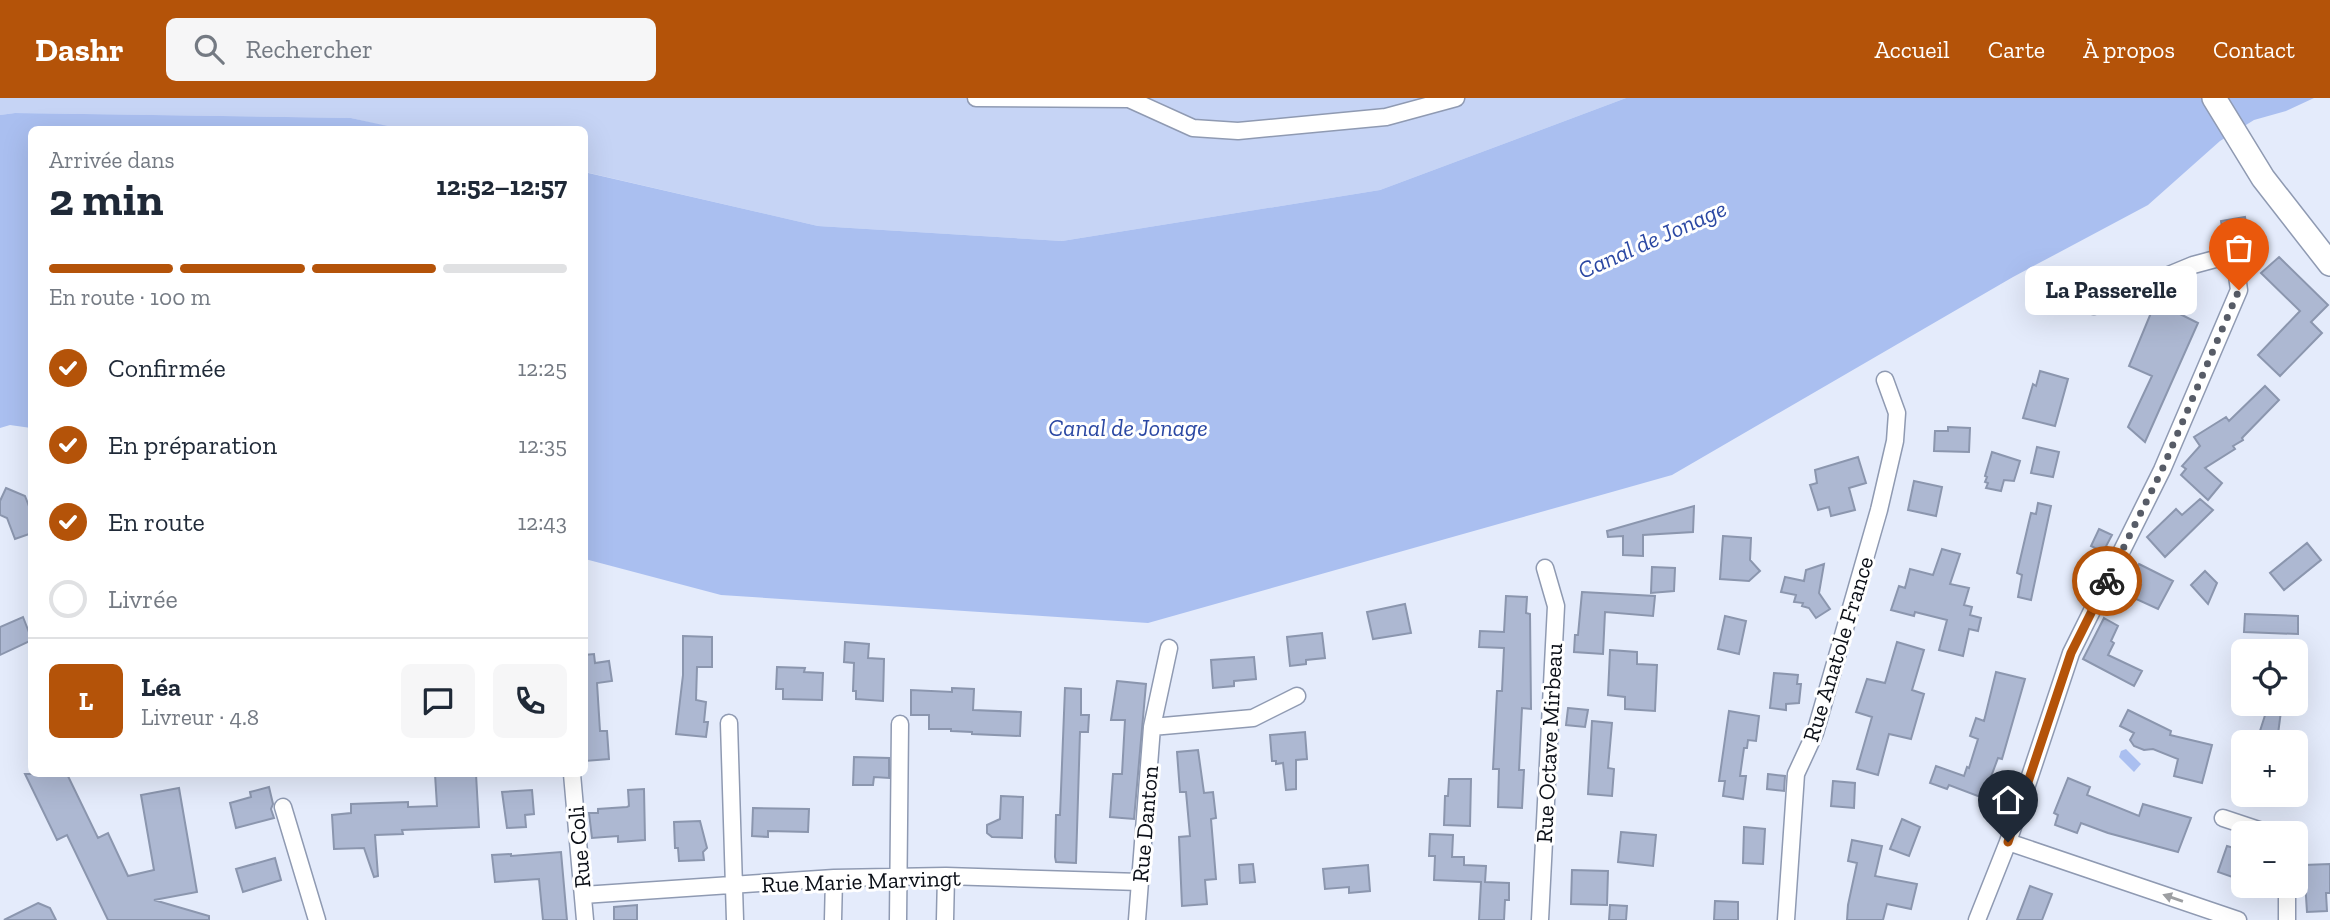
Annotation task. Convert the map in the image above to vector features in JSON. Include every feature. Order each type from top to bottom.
[{"type":"street","points":[[976,98],[1129,99],[1193,128],[1238,131],[1386,117],[1456,98]]},
{"type":"street","points":[[2214,98],[2247,156],[2330,264]]},
{"type":"street","points":[[1977,920],[2008,842],[2071,653],[2162,470],[2239,290],[2234,254],[2193,265],[2094,306],[2056,286]]},
{"type":"street","name":"Rue Anatole France","points":[[1786,920],[1796,774],[1815,733],[1879,509],[1895,441],[1897,414],[1885,380]]},
{"type":"street","name":"Rue Octave Mirbeau","points":[[1540,920],[1556,606],[1545,568]]},
{"type":"street","name":"Rue Danton","points":[[1137,920],[1152,727],[1169,648]]},
{"type":"street","points":[[1152,727],[1253,718],[1297,696]]},
{"type":"street","points":[[729,723],[735,920]]},
{"type":"street","points":[[898,920],[900,724]]},
{"type":"street","name":"Rue Coli","points":[[572,777],[585,920]]},
{"type":"street","points":[[283,807],[317,920]]},
{"type":"street","points":[[2223,818],[2232,821]]},
{"type":"street","points":[[2008,842],[2238,920]]},
{"type":"street","name":"Rue Marie Marvingt","points":[[583,895],[899,876],[1140,882]]},
{"type":"street","points":[[945,920],[946,876]]},
{"type":"street","points":[[833,920],[834,878]]},
{"type":"street","points":[[2287,898],[2287,920]]},
{"type":"shaded area","points":[[0,98],[1626,98],[1380,190],[1062,241],[818,226],[588,173],[588,126],[384,126],[351,118],[15,113],[0,115]]},
{"type":"water","name":"Canal de Jonage","points":[[1626,98],[2314,98],[2286,111],[2254,120],[2220,141],[2148,205],[2013,277],[1672,475],[1148,623],[721,595],[588,560],[588,173],[818,226],[1062,241],[1380,190]]},
{"type":"water","points":[[15,113],[351,118],[387,126],[28,126],[28,428],[10,425],[0,428],[0,115]]},
{"type":"water","points":[[2126,749],[2141,764],[2134,772],[2119,757],[2121,751]]},
{"type":"building","points":[[2245,217],[2248,233],[2224,238],[2221,221]]},
{"type":"building","points":[[2279,257],[2328,305],[2311,322],[2322,333],[2280,376],[2258,355],[2300,311],[2261,273]]},
{"type":"building","points":[[2166,307],[2198,323],[2145,442],[2128,427],[2152,376],[2129,366],[2153,308]]},
{"type":"building","points":[[2040,371],[2068,379],[2055,426],[2023,418],[2033,384],[2036,386]]},
{"type":"building","points":[[2265,386],[2279,400],[2243,440],[2233,446],[2235,449],[2205,468],[2222,483],[2208,500],[2181,475],[2186,469],[2182,466],[2200,446],[2194,437],[2226,417],[2229,421]]},
{"type":"building","points":[[1948,427],[1970,428],[1969,452],[1934,451],[1935,431],[1948,431]]},
{"type":"building","points":[[2037,447],[2059,452],[2053,477],[2031,473]]},
{"type":"building","points":[[1992,452],[2020,461],[2014,481],[2004,480],[2001,491],[1986,488],[1988,483],[1985,482],[1985,476]]},
{"type":"building","points":[[1858,457],[1866,483],[1849,488],[1855,510],[1831,516],[1829,507],[1818,510],[1810,485],[1817,483],[1815,470]]},
{"type":"building","points":[[1914,481],[1942,487],[1936,516],[1908,510]]},
{"type":"building","points":[[6,488],[25,496],[28,504],[28,534],[15,539],[7,518],[0,515],[0,501]]},
{"type":"building","points":[[2200,499],[2213,510],[2165,557],[2147,537],[2176,509],[2182,515]]},
{"type":"building","points":[[2038,503],[2051,506],[2031,600],[2018,597],[2022,575],[2017,573],[2031,513],[2036,514]]},
{"type":"building","points":[[1694,506],[1693,532],[1643,535],[1643,556],[1623,555],[1623,536],[1608,537],[1607,531]]},
{"type":"building","points":[[2099,529],[2112,535],[2103,552],[2091,546]]},
{"type":"building","points":[[1723,536],[1751,538],[1750,560],[1760,571],[1749,581],[1720,579]]},
{"type":"building","points":[[2307,543],[2321,560],[2284,590],[2270,573]]},
{"type":"building","points":[[1942,549],[1960,554],[1950,584],[1969,588],[1964,605],[1972,607],[1970,615],[1981,618],[1978,631],[1969,629],[1963,656],[1939,650],[1947,620],[1915,612],[1914,616],[1891,610],[1899,586],[1905,588],[1910,569],[1933,575]]},
{"type":"building","points":[[1824,564],[1819,593],[1830,609],[1816,618],[1809,608],[1802,606],[1803,603],[1794,602],[1796,595],[1781,592],[1785,577],[1804,581],[1806,570]]},
{"type":"building","points":[[2139,564],[2173,581],[2158,609],[2134,598],[2141,585],[2131,580]]},
{"type":"building","points":[[1652,567],[1675,568],[1674,591],[1651,593]]},
{"type":"building","points":[[2205,571],[2217,583],[2208,604],[2191,585]]},
{"type":"building","points":[[1582,592],[1655,596],[1653,616],[1605,612],[1603,654],[1574,652]]},
{"type":"building","points":[[1506,596],[1527,597],[1526,613],[1530,614],[1531,709],[1522,708],[1519,770],[1524,770],[1522,808],[1498,807],[1499,769],[1493,769],[1497,691],[1502,691],[1504,648],[1479,647],[1480,631],[1504,632]]},
{"type":"building","points":[[1405,604],[1411,633],[1373,639],[1367,612]]},
{"type":"building","points":[[2245,614],[2298,616],[2298,634],[2244,632]]},
{"type":"building","points":[[1725,616],[1746,621],[1739,654],[1718,649]]},
{"type":"building","points":[[23,617],[28,630],[28,642],[0,655],[0,627]]},
{"type":"building","points":[[2104,618],[2118,626],[2108,655],[2142,671],[2134,686],[2083,659]]},
{"type":"building","points":[[1322,633],[1325,658],[1306,660],[1306,664],[1290,666],[1287,637]]},
{"type":"building","points":[[683,636],[712,637],[712,667],[697,667],[696,700],[706,702],[706,737],[676,734],[683,675]]},
{"type":"building","points":[[845,642],[869,644],[868,658],[884,659],[883,701],[856,699],[856,691],[853,691],[854,663],[844,662]]},
{"type":"building","points":[[1897,642],[1924,650],[1912,690],[1924,694],[1911,739],[1889,734],[1878,775],[1857,769],[1872,717],[1856,712],[1867,679],[1885,683]]},
{"type":"building","points":[[1610,650],[1637,652],[1637,664],[1657,665],[1655,711],[1625,709],[1625,697],[1608,695]]},
{"type":"building","points":[[594,654],[595,663],[609,661],[612,681],[597,683],[600,731],[607,731],[609,759],[588,761],[588,655]]},
{"type":"building","points":[[1254,657],[1256,679],[1234,681],[1234,686],[1213,688],[1211,660]]},
{"type":"building","points":[[777,667],[805,668],[804,672],[823,673],[822,700],[783,699],[783,689],[776,689]]},
{"type":"building","points":[[1996,672],[2025,679],[2002,759],[1998,758],[1983,798],[1949,785],[1947,789],[1930,783],[1936,766],[1964,776],[1967,767],[1969,768],[1978,739],[1970,736],[1976,718],[1984,721]]},
{"type":"building","points":[[1774,673],[1798,675],[1797,684],[1801,684],[1799,703],[1786,704],[1786,710],[1770,708]]},
{"type":"building","points":[[1117,681],[1146,684],[1134,819],[1110,817],[1113,774],[1122,774],[1125,720],[1111,720]]},
{"type":"building","points":[[952,688],[974,689],[973,710],[1021,712],[1020,736],[929,729],[929,715],[911,715],[911,690],[952,692]]},
{"type":"building","points":[[1065,688],[1081,689],[1081,715],[1089,715],[1088,732],[1080,732],[1076,863],[1056,862],[1055,857],[1056,815],[1060,815]]},
{"type":"building","points":[[1568,708],[1588,710],[1585,727],[1566,725]]},
{"type":"building","points":[[2128,710],[2171,731],[2170,735],[2212,745],[2202,783],[2174,776],[2178,759],[2153,749],[2144,750],[2134,746],[2130,740],[2134,733],[2120,726]]},
{"type":"building","points":[[1729,711],[1759,716],[1756,741],[1748,740],[1747,748],[1744,748],[1740,776],[1746,776],[1743,799],[1723,796],[1725,781],[1719,781]]},
{"type":"building","points":[[2265,716],[2280,716],[2279,730],[2260,730]]},
{"type":"building","points":[[1592,721],[1612,723],[1608,768],[1614,769],[1612,796],[1588,794]]},
{"type":"building","points":[[1305,732],[1307,759],[1296,760],[1296,789],[1286,790],[1283,763],[1276,764],[1276,761],[1272,761],[1270,735]]},
{"type":"building","points":[[1198,750],[1204,793],[1213,792],[1216,818],[1211,819],[1216,879],[1205,880],[1207,904],[1182,906],[1179,837],[1190,836],[1186,792],[1180,792],[1177,752]]},
{"type":"building","points":[[854,757],[889,758],[889,778],[874,777],[873,785],[853,785]]},
{"type":"building","points":[[25,774],[28,774],[28,777],[68,777],[98,838],[108,833],[128,876],[154,870],[141,795],[179,788],[197,892],[154,900],[209,916],[209,920],[108,920],[67,835],[57,840]]},
{"type":"building","points":[[1768,774],[1785,776],[1784,791],[1767,789]]},
{"type":"building","points":[[435,777],[476,777],[479,827],[402,830],[403,834],[375,835],[378,876],[374,877],[364,848],[334,849],[332,815],[351,813],[351,804],[408,802],[408,807],[437,806]]},
{"type":"building","points":[[2068,778],[2090,787],[2087,795],[2139,816],[2143,804],[2191,818],[2178,852],[2081,823],[2077,833],[2055,825],[2058,815],[2054,813]]},
{"type":"building","points":[[1449,779],[1471,779],[1470,826],[1444,825],[1445,796],[1448,796]]},
{"type":"building","points":[[1833,781],[1855,783],[1854,808],[1831,806]]},
{"type":"building","points":[[269,787],[274,818],[236,828],[230,803],[251,797],[250,792]]},
{"type":"building","points":[[644,789],[645,840],[618,842],[618,836],[592,838],[589,813],[598,813],[598,809],[627,807],[628,790]]},
{"type":"building","points":[[532,790],[534,814],[525,815],[526,827],[507,828],[502,792]]},
{"type":"building","points":[[1001,796],[1023,797],[1022,838],[992,837],[987,833],[987,825],[1000,819]]},
{"type":"building","points":[[753,808],[809,809],[808,832],[768,831],[768,837],[752,836]]},
{"type":"building","points":[[1902,819],[1920,827],[1909,856],[1890,849]]},
{"type":"building","points":[[700,821],[707,848],[703,852],[704,860],[679,861],[678,848],[675,848],[674,822]]},
{"type":"building","points":[[1744,827],[1765,829],[1763,864],[1743,863]]},
{"type":"building","points":[[1621,832],[1656,835],[1653,866],[1618,862]]},
{"type":"building","points":[[1430,834],[1453,835],[1452,857],[1464,857],[1464,865],[1486,866],[1485,882],[1509,883],[1509,900],[1505,900],[1504,920],[1479,920],[1481,882],[1434,880],[1435,856],[1429,856]]},
{"type":"building","points":[[1852,840],[1882,846],[1875,876],[1917,884],[1911,909],[1887,904],[1883,920],[1847,920],[1857,863],[1848,861]]},
{"type":"building","points":[[2227,846],[2231,847],[2231,876],[2218,872]]},
{"type":"building","points":[[561,852],[567,920],[543,920],[539,879],[495,882],[492,855]]},
{"type":"building","points":[[275,858],[281,880],[243,892],[236,869]]},
{"type":"building","points":[[1253,864],[1255,882],[1240,883],[1239,865]]},
{"type":"building","points":[[2330,864],[2330,893],[2326,893],[2327,911],[2307,912],[2308,865]]},
{"type":"building","points":[[1368,865],[1370,891],[1349,893],[1349,887],[1325,889],[1323,869]]},
{"type":"building","points":[[1572,870],[1608,871],[1607,905],[1571,904]]},
{"type":"building","points":[[2030,886],[2052,894],[2042,920],[2017,920]]},
{"type":"building","points":[[1715,901],[1738,902],[1738,920],[1714,920]]},
{"type":"building","points":[[38,903],[50,908],[56,920],[4,920]]},
{"type":"building","points":[[637,905],[637,920],[614,920],[614,907]]},
{"type":"building","points":[[1610,905],[1627,906],[1626,920],[1609,920]]},
{"type":"way so far","points":[[2107,581],[2162,470],[2239,290]]},
{"type":"place","name":"La Passerelle","points":[[2239,290]]},
{"type":"route","points":[[2008,842],[2071,653],[2107,581]]}]
